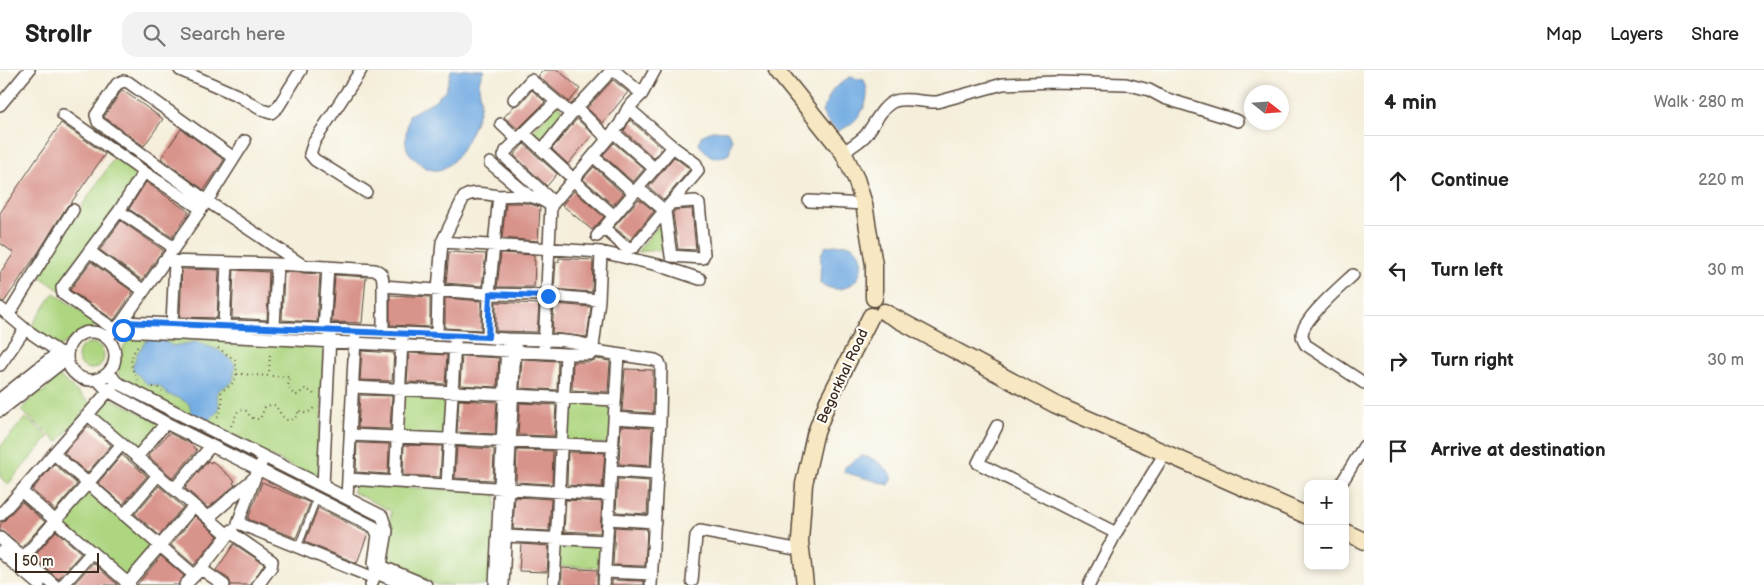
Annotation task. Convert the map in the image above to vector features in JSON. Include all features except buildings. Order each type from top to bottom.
[{"type":"street","points":[[0,105],[29,70]]},
{"type":"street","points":[[180,70],[239,96],[262,110],[271,112],[278,108],[302,70]]},
{"type":"street","points":[[361,70],[314,142],[310,154],[315,160],[366,192]]},
{"type":"street","points":[[571,177],[593,156],[614,121],[642,94],[655,70]]},
{"type":"street","points":[[778,70],[843,152],[856,179],[864,204],[809,201]]},
{"type":"street","points":[[542,150],[574,111],[612,71],[616,72],[642,94]]},
{"type":"street","points":[[514,99],[531,80],[556,102],[608,133],[655,169]]},
{"type":"street","points":[[204,205],[98,122],[96,118],[98,112],[117,84],[123,81],[128,82],[234,158]]},
{"type":"street","points":[[843,152],[865,136],[888,105],[894,101],[937,102],[1003,84],[1055,82],[1126,84],[1149,90],[1164,98],[1238,121]]},
{"type":"street","points":[[549,202],[506,159],[505,153],[556,102]]},
{"type":"street","points":[[626,111],[696,164],[698,171],[634,246],[630,248],[624,246],[601,232],[673,147]]},
{"type":"street","points":[[63,115],[144,172],[204,205],[304,266]]},
{"type":"street","points":[[501,124],[542,150],[614,216]]},
{"type":"street","points":[[540,353],[549,202],[608,133]]},
{"type":"street","points":[[172,324],[169,262],[173,247],[204,205],[245,142]]},
{"type":"street","points":[[593,156],[636,190],[668,207],[698,202],[704,257],[671,256],[668,207]]},
{"type":"street","points":[[490,163],[528,195]]},
{"type":"street","points":[[144,172],[119,211],[63,286],[62,292],[116,333],[172,324],[224,325],[272,333]]},
{"type":"street","points":[[437,335],[442,242],[464,197],[467,194],[476,193],[500,196],[528,195],[549,202]]},
{"type":"street","points":[[488,337],[490,294],[500,196]]},
{"type":"street","name":"Begorkhal Road","points":[[805,585],[800,541],[804,484],[815,435],[828,401],[877,314],[867,311],[867,305],[874,298],[874,265],[864,204]]},
{"type":"street","points":[[73,210],[4,311],[25,329],[65,356],[76,375],[89,380],[97,379],[109,372],[115,358],[116,333],[144,291],[169,262]]},
{"type":"street","points":[[119,211],[173,247]]},
{"type":"street","points":[[442,242],[601,252],[658,265],[700,279]]},
{"type":"street","points":[[89,252],[144,291]]},
{"type":"street","points":[[328,334],[355,343],[590,354],[594,349],[601,252]]},
{"type":"street","points":[[169,262],[277,264],[377,270],[382,275],[383,332]]},
{"type":"street","points":[[224,325],[227,263]]},
{"type":"street","points":[[272,333],[277,264]]},
{"type":"street","points":[[323,486],[328,334],[328,267]]},
{"type":"street","points":[[1353,275],[1316,312],[1302,335],[1306,345],[1364,383]]},
{"type":"street","points":[[383,286],[599,300]]},
{"type":"street","points":[[877,314],[1054,404],[1304,514]]},
{"type":"street","points":[[0,365],[25,329]]},
{"type":"street","points":[[347,498],[355,343],[354,331]]},
{"type":"street","points":[[0,411],[60,364],[69,344],[80,334],[94,332],[328,334],[354,331],[456,335],[585,344],[594,349],[618,356],[655,360],[659,362],[661,367],[660,422],[651,580],[605,572]]},
{"type":"street","points":[[396,482],[403,333]]},
{"type":"street","points":[[447,485],[456,335]]},
{"type":"street","points":[[494,585],[504,488],[512,339]]},
{"type":"street","points":[[554,585],[566,354]]},
{"type":"street","points":[[0,399],[65,356]]},
{"type":"street","points":[[604,585],[618,356]]},
{"type":"street","points":[[109,372],[116,382],[382,516],[387,531],[375,576]]},
{"type":"street","points":[[97,379],[108,391],[257,473],[317,498],[374,526],[378,535],[374,563],[375,576]]},
{"type":"street","points":[[0,515],[116,382]]},
{"type":"street","points":[[352,387],[614,400]]},
{"type":"street","points":[[88,415],[208,518],[232,530],[272,561],[271,567],[258,585]]},
{"type":"street","points":[[614,418],[660,422]]},
{"type":"street","points":[[137,457],[166,423]]},
{"type":"street","points":[[997,426],[978,463],[1116,533]]},
{"type":"street","points":[[350,435],[612,446]]},
{"type":"street","points":[[23,558],[122,444]]},
{"type":"street","points":[[174,489],[211,446]]},
{"type":"street","points":[[1343,480],[1364,446]]},
{"type":"street","points":[[1089,585],[1116,533],[1166,453]]},
{"type":"street","points":[[54,454],[160,545],[198,572],[224,585]]},
{"type":"street","points":[[185,585],[232,530],[264,456]]},
{"type":"street","points":[[611,471],[657,474]]},
{"type":"street","points":[[208,518],[257,473]]},
{"type":"street","points":[[124,515],[158,475]]},
{"type":"street","points":[[348,479],[609,495]]},
{"type":"street","points":[[503,585],[506,536],[504,488]]},
{"type":"street","points":[[22,492],[128,584],[194,506]]},
{"type":"street","points":[[608,519],[655,522]]},
{"type":"street","points":[[232,530],[298,547],[375,576],[405,585]]},
{"type":"street","points":[[692,582],[696,536],[700,530],[801,550]]},
{"type":"street","points":[[1349,534],[1364,541]]},
{"type":"street","points":[[506,536],[607,541]]},
{"type":"street","points":[[0,538],[54,585]]},
{"type":"street","points":[[0,552],[24,580],[39,585]]},
{"type":"street","points":[[63,585],[92,552]]},
{"type":"street","points":[[375,576],[426,585]]},
{"type":"lane","points":[[298,547],[317,498]]},
{"type":"path","points":[[270,376],[272,333]]},
{"type":"path","points":[[140,382],[130,365],[134,352],[142,340]]},
{"type":"path","points":[[216,347],[226,352],[235,360],[237,374],[232,386],[221,391],[222,403],[218,417],[219,423]]},
{"type":"path","points":[[226,428],[232,426],[238,411],[244,409],[254,420],[262,417],[264,407],[275,405],[282,416],[287,420],[291,420],[298,415],[298,410],[305,413],[314,408],[316,397],[312,392],[305,389],[297,394],[292,392],[288,386],[290,377],[237,374]]},
{"type":"path","points":[[149,387],[157,388],[165,394]]},
{"type":"path","points":[[212,420],[218,417]]},
{"type":"green space","points":[[557,104],[572,118],[542,152],[526,138]]},
{"type":"green space","points":[[115,157],[140,174],[61,291],[36,274]]},
{"type":"green space","points":[[665,218],[669,249],[637,252]]},
{"type":"green space","points":[[54,293],[97,323],[93,329],[78,334],[58,347],[30,328]]},
{"type":"green space","points":[[137,335],[325,345],[318,480],[127,383],[118,374],[120,356],[128,341]]},
{"type":"green space","points":[[91,343],[100,347],[104,356],[100,365],[91,369],[82,365],[78,356],[82,347]]},
{"type":"green space","points":[[58,375],[91,404],[58,442],[21,410],[39,389],[43,393]]},
{"type":"green space","points":[[403,393],[449,395],[447,437],[400,434]]},
{"type":"green space","points":[[107,396],[162,424],[136,454],[91,415]]},
{"type":"green space","points":[[566,399],[612,402],[610,444],[563,442]]},
{"type":"green space","points":[[26,417],[49,437],[8,484],[0,477],[0,447]]},
{"type":"green space","points":[[354,485],[496,492],[491,585],[437,585],[388,564],[391,511],[353,492]]},
{"type":"green space","points":[[89,486],[157,545],[127,580],[59,522]]},
{"type":"green space","points":[[558,540],[605,542],[603,568],[557,566]]},
{"type":"water","points":[[451,70],[484,70],[479,85],[481,102],[474,125],[457,157],[441,169],[433,170],[424,166],[408,151],[406,141],[409,115],[434,101],[446,90]]},
{"type":"water","points":[[850,77],[864,80],[867,96],[858,117],[845,128],[838,131],[827,121],[822,112],[833,89]]},
{"type":"water","points":[[714,130],[727,131],[732,139],[729,154],[720,158],[710,156],[699,145],[701,136]]},
{"type":"water","points":[[847,244],[855,248],[860,254],[862,262],[858,277],[845,288],[833,289],[820,284],[821,254],[826,246]]},
{"type":"water","points":[[156,337],[173,346],[196,342],[218,350],[233,362],[235,367],[233,381],[219,390],[217,394],[219,406],[217,412],[209,420],[204,420],[192,414],[189,404],[167,394],[161,387],[147,384],[133,370],[138,352],[147,340]]},
{"type":"water","points":[[861,456],[875,460],[887,470],[892,477],[889,485],[844,472],[845,467]]},
{"type":"route","points":[[123,330],[122,322],[488,337],[490,294],[548,296]]}]
